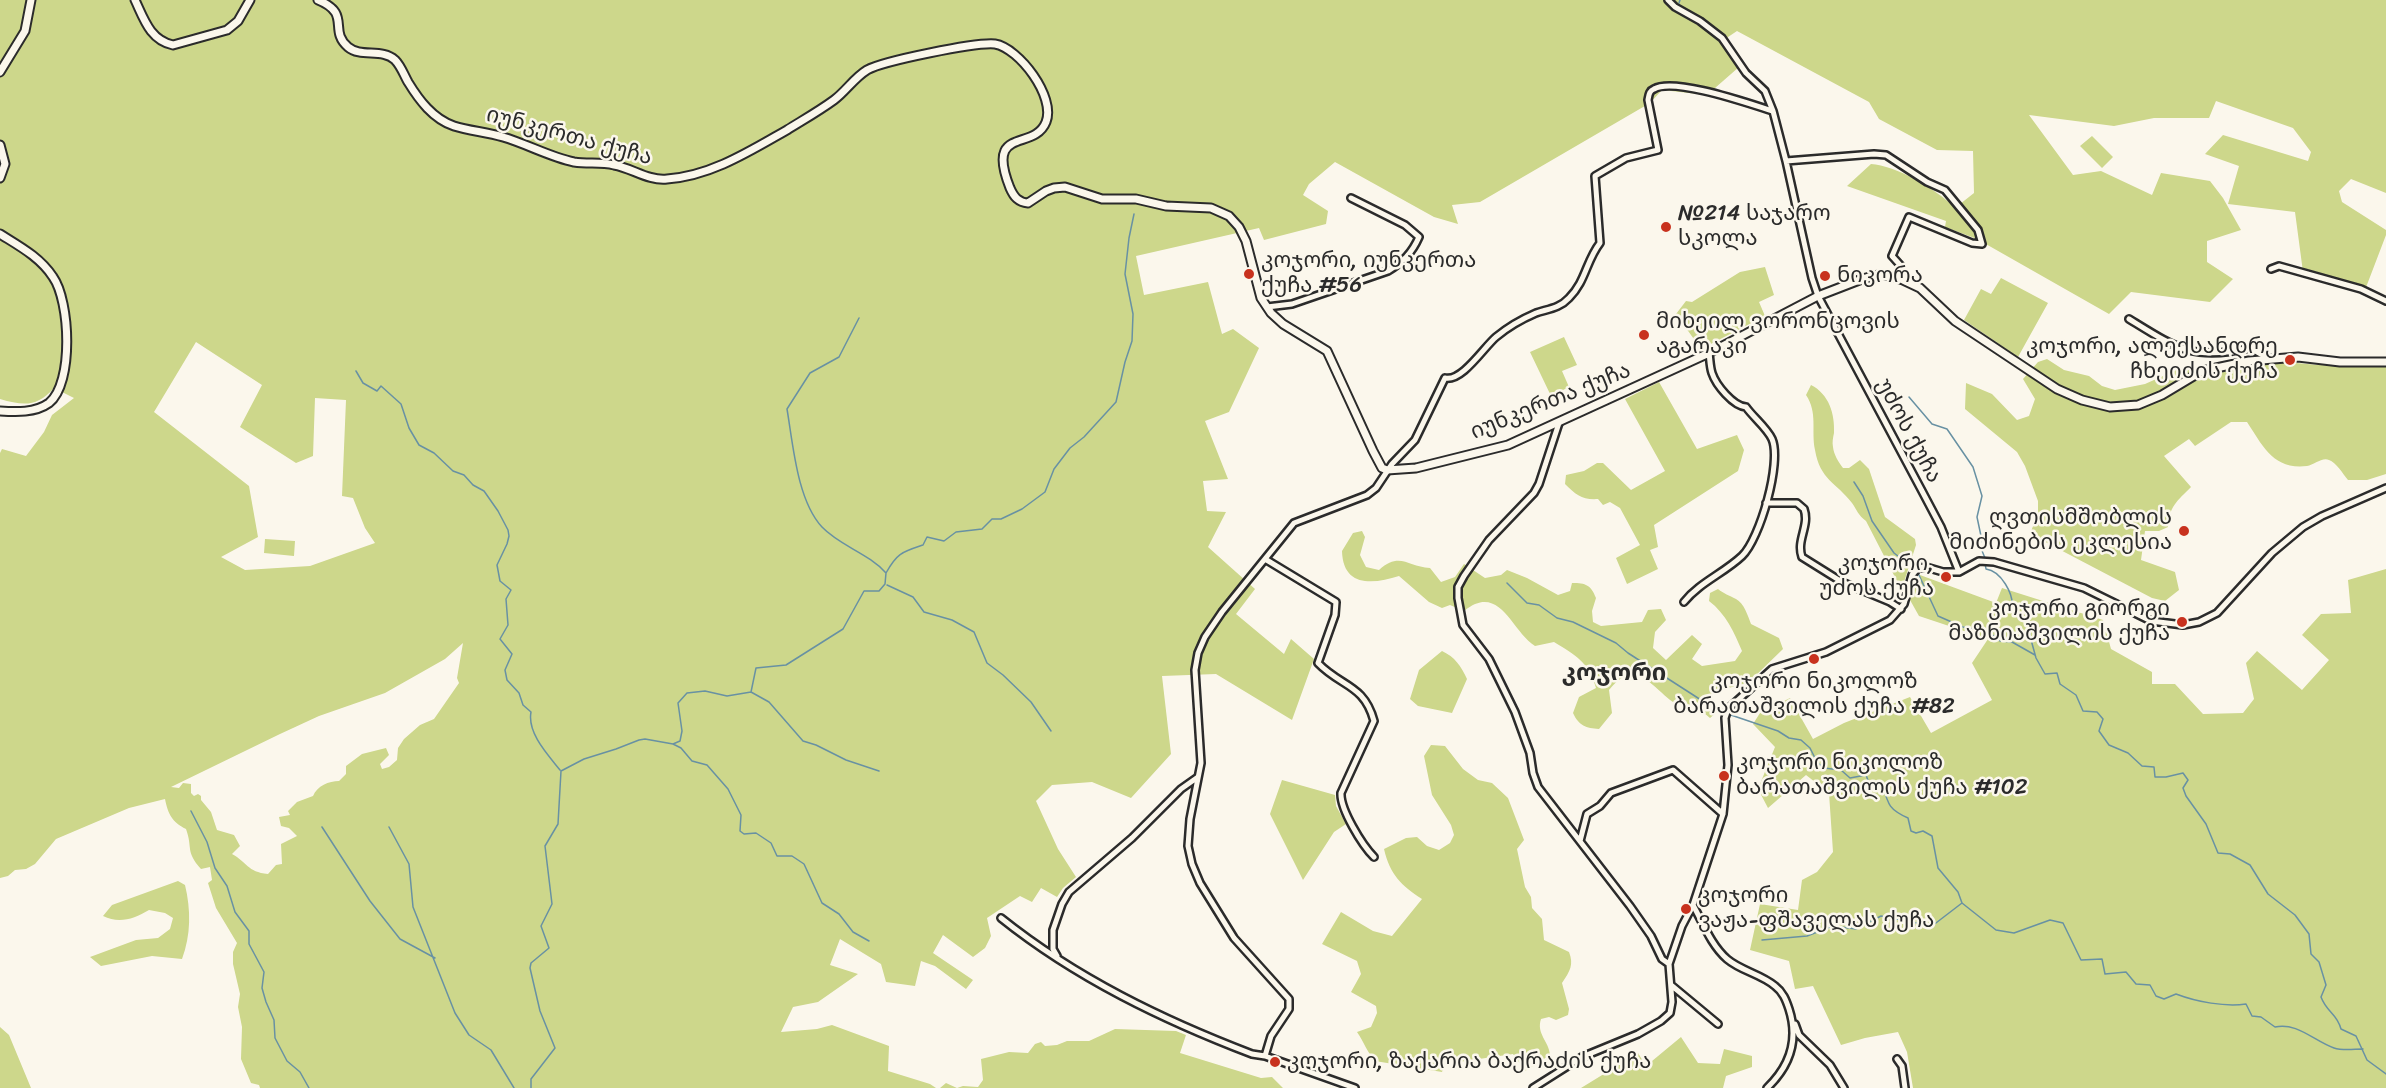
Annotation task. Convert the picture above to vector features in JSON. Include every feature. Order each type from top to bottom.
[{"type":"main road","points":[[0,72],[25,31],[31,0]]},
{"type":"main road","points":[[135,0],[143,19],[155,36],[173,45],[227,30],[238,21],[250,0]]},
{"type":"main road","name":"იუნკერთა ქუჩა","points":[[318,0],[329,5],[336,12],[341,38],[349,48],[360,53],[387,56],[394,60],[420,99],[443,121],[457,127],[503,137],[565,159],[613,165],[661,180],[706,170],[746,153],[833,101],[859,76],[875,66],[961,47],[991,44],[1004,47],[1017,57],[1038,82],[1048,110],[1046,121],[1040,130],[1009,145],[1004,153],[1003,159],[1008,182],[1019,201],[1028,203],[1046,191],[1065,187],[1102,199],[1136,199],[1166,206],[1217,210],[1235,222],[1242,234],[1258,290],[1267,307],[1283,324],[1327,351],[1373,451],[1382,468],[1387,470],[1416,468],[1492,450],[1559,423],[1709,353],[1818,296],[1882,274],[1920,288],[1955,321],[2057,388],[2082,400],[2110,407],[2138,405],[2202,371],[2268,358],[2298,357],[2340,362],[2386,362]]},
{"type":"main road","points":[[0,145],[4,152],[5,164],[0,178]]},
{"type":"main road","points":[[0,234],[40,261],[54,277],[64,300],[66,321],[62,383],[54,398],[38,409],[0,411]]},
{"type":"street","name":"უძოს ქუჩა","points":[[1668,0],[1722,38],[1746,73],[1765,91],[1773,111],[1786,160],[1818,296],[1941,527],[1959,572]]},
{"type":"street","points":[[1266,1056],[1271,1036],[1290,1009],[1289,999],[1234,938],[1200,883],[1188,846],[1190,819],[1202,750],[1196,706],[1195,670],[1198,653],[1205,637],[1222,612],[1298,520],[1367,495],[1376,488],[1387,470],[1415,440],[1445,378],[1456,378],[1482,349],[1508,328],[1537,313],[1562,305],[1581,284],[1593,252],[1600,243],[1595,176],[1626,158],[1658,150],[1648,100],[1649,93],[1655,88],[1670,85],[1712,92],[1773,111]]},
{"type":"street","points":[[1786,160],[1886,155],[1927,182],[1945,190],[1978,230],[1982,244],[1972,243],[1910,218],[1892,256],[1901,266],[1903,280]]},
{"type":"street","points":[[1267,307],[1292,304],[1388,271],[1401,263],[1413,251],[1419,237],[1405,225],[1351,198]]},
{"type":"street","points":[[2271,269],[2279,266],[2361,289],[2386,301]]},
{"type":"street","points":[[2129,319],[2187,351],[2216,353],[2250,348],[2268,358]]},
{"type":"street","points":[[1684,602],[1745,553],[1756,532],[1775,469],[1776,456],[1771,438],[1746,407],[1734,402],[1719,386],[1711,372],[1709,353]]},
{"type":"street","points":[[1559,423],[1534,493],[1489,540],[1464,576],[1458,587],[1458,607],[1467,632],[1489,659],[1515,712],[1530,753],[1538,788],[1630,906],[1651,936],[1662,959],[1669,964]]},
{"type":"street","points":[[1533,1088],[1582,1057],[1638,1034],[1670,1013],[1672,1002],[1669,964],[1682,926],[1693,905],[1723,814],[1728,765],[1725,718],[1728,709],[1772,669],[1826,652],[1890,620],[1901,609],[1912,575],[1921,567],[1959,572],[1979,561],[1994,562],[2084,588],[2151,621],[2183,625],[2199,622],[2217,613],[2272,553],[2303,527],[2386,488]]},
{"type":"street","points":[[1766,503],[1797,503],[1804,509],[1806,522],[1800,541],[1802,557],[1842,582],[1901,609]]},
{"type":"street","points":[[1265,559],[1336,602],[1335,615],[1318,663],[1362,696],[1368,703],[1374,721],[1341,793],[1341,802],[1367,850],[1374,857]]},
{"type":"street","points":[[1580,841],[1587,814],[1600,806],[1611,793],[1673,770],[1723,814]]},
{"type":"street","points":[[1058,958],[1053,949],[1053,930],[1069,892],[1132,838],[1181,789],[1198,777]]},
{"type":"street","points":[[1693,905],[1716,948],[1729,960],[1781,991],[1799,1035],[1830,1065],[1844,1088]]},
{"type":"street","points":[[1001,918],[1027,939],[1147,1010],[1252,1054],[1266,1056],[1355,1088]]},
{"type":"street","points":[[1671,985],[1718,1024]]},
{"type":"street","points":[[1767,1088],[1782,1071],[1791,1052],[1794,1041],[1790,1012]]},
{"type":"street","points":[[1897,1059],[1902,1066],[1905,1088]]},
{"type":"green space","points":[[0,0],[2386,0],[2386,193],[2351,179],[2339,191],[2342,202],[2386,230],[2365,290],[2303,272],[2295,212],[2228,204],[2239,166],[2205,154],[2223,135],[2308,161],[2311,152],[2293,128],[2216,101],[2209,118],[2154,118],[2114,126],[2029,115],[2073,175],[2101,171],[2152,195],[2161,173],[2210,181],[2223,198],[2241,230],[2207,241],[2207,262],[2233,279],[2210,302],[2131,292],[2109,314],[1977,239],[1945,227],[1946,221],[1847,186],[1871,164],[1881,165],[1916,180],[1955,208],[1974,193],[1973,151],[1937,150],[1879,119],[1869,102],[1737,31],[1722,41],[1739,67],[1707,95],[1662,90],[1650,103],[1480,202],[1452,205],[1458,224],[1434,217],[1335,162],[1309,184],[1303,195],[1328,211],[1326,224],[1264,240],[1259,228],[1136,256],[1144,295],[1208,282],[1222,334],[1233,329],[1259,348],[1229,412],[1205,421],[1228,479],[1203,481],[1207,511],[1226,512],[1208,547],[1255,589],[1236,614],[1284,654],[1291,639],[1314,659],[1292,720],[1216,674],[1162,676],[1171,754],[1131,798],[1092,782],[1052,785],[1036,801],[1058,849],[1076,877],[1063,888],[1057,897],[1041,888],[1032,902],[1020,896],[987,918],[991,936],[985,948],[973,957],[943,935],[933,953],[973,980],[966,989],[935,966],[921,961],[915,986],[886,982],[881,964],[840,939],[830,965],[858,974],[818,1002],[793,1007],[781,1032],[817,1029],[832,1025],[889,1046],[888,1071],[936,1088],[260,1088],[259,1085],[251,1083],[241,1059],[242,1027],[238,1007],[240,994],[233,964],[233,952],[237,943],[216,908],[208,883],[212,880],[210,867],[201,869],[196,863],[191,853],[186,829],[171,817],[165,799],[129,808],[56,839],[35,864],[26,869],[15,870],[8,876],[0,878],[0,453],[2,449],[26,456],[44,432],[52,415],[74,398],[54,388],[36,402],[23,404],[0,399]],"holes":[[[196,342],[262,385],[240,427],[296,463],[313,456],[315,398],[346,400],[342,496],[353,498],[365,528],[375,543],[310,566],[245,570],[221,557],[258,537],[249,486],[154,412]],[[463,643],[457,678],[459,683],[434,719],[420,725],[404,739],[398,748],[397,760],[389,767],[382,769],[380,764],[389,755],[386,748],[362,754],[346,766],[346,774],[339,781],[317,789],[313,796],[297,802],[288,811],[290,815],[279,817],[281,826],[289,828],[297,836],[281,844],[282,864],[276,865],[268,874],[251,869],[232,854],[240,846],[234,835],[217,830],[211,812],[201,800],[201,796],[198,794],[194,796],[191,793],[191,784],[183,783],[179,788],[171,787],[319,716],[385,693],[445,659]]]},
{"type":"green space","points":[[2092,136],[2113,157],[2102,168],[2080,146]]},
{"type":"green space","points":[[1765,267],[1774,295],[1759,302],[1765,316],[1701,349],[1676,314],[1686,301],[1692,302],[1740,272]]},
{"type":"green space","points":[[2001,278],[2048,303],[2018,357],[1964,320],[1981,289],[1991,294]]},
{"type":"green space","points":[[1564,337],[1577,365],[1562,371],[1569,387],[1551,396],[1530,352]]},
{"type":"green space","points":[[2047,359],[2064,370],[2089,376],[2102,386],[2115,390],[2145,384],[2183,367],[2205,376],[2274,361],[2318,365],[2386,366],[2386,474],[2367,480],[2348,480],[2329,460],[2307,466],[2286,464],[2270,455],[2247,422],[2231,422],[2195,446],[2189,439],[2164,456],[2191,487],[2172,509],[2168,527],[2159,531],[2145,531],[2141,560],[2175,572],[2179,590],[2165,601],[2152,598],[2030,534],[2038,513],[2038,501],[2025,466],[2017,452],[1965,409],[1966,383],[1992,394],[2017,420],[2029,416],[2035,399],[2023,379],[2038,362]]},
{"type":"green space","points":[[1659,382],[1697,449],[1737,435],[1744,450],[1738,471],[1654,525],[1658,547],[1650,550],[1658,569],[1627,584],[1616,558],[1640,545],[1620,508],[1610,502],[1603,505],[1598,499],[1583,498],[1576,494],[1565,484],[1566,475],[1584,471],[1597,463],[1603,463],[1631,490],[1665,471],[1625,399]]},
{"type":"green space","points":[[1811,385],[1830,405],[1834,426],[1833,447],[1839,463],[1843,468],[1849,468],[1860,460],[1869,469],[1885,517],[1915,539],[1916,545],[1904,582],[1898,583],[1866,521],[1846,496],[1829,480],[1817,460],[1812,408],[1806,395]]},
{"type":"green space","points":[[1362,531],[1365,537],[1360,555],[1366,567],[1379,570],[1386,564],[1404,562],[1430,568],[1441,582],[1455,577],[1464,564],[1485,578],[1501,575],[1507,570],[1558,595],[1570,591],[1572,583],[1584,584],[1592,590],[1596,598],[1592,611],[1593,622],[1601,626],[1642,622],[1648,610],[1661,609],[1666,620],[1655,632],[1653,648],[1666,660],[1692,635],[1702,644],[1692,659],[1702,666],[1735,661],[1742,651],[1733,630],[1709,601],[1710,593],[1718,589],[1739,601],[1751,624],[1779,638],[1783,649],[1748,683],[1712,692],[1717,712],[1710,718],[1693,706],[1673,702],[1642,677],[1635,675],[1618,680],[1609,690],[1612,713],[1599,729],[1587,727],[1580,724],[1573,713],[1579,697],[1596,688],[1590,672],[1575,656],[1554,642],[1535,646],[1496,605],[1487,602],[1476,604],[1464,611],[1450,605],[1442,608],[1429,602],[1399,576],[1380,581],[1354,577],[1348,572],[1342,551],[1353,533]]},
{"type":"green space","points":[[265,539],[295,541],[294,556],[264,553]]},
{"type":"green space","points":[[2386,569],[2386,1088],[1913,1088],[1907,1052],[1898,1032],[1841,1045],[1813,986],[1795,989],[1789,961],[1750,950],[1760,904],[1798,910],[1802,880],[1817,872],[1833,852],[1829,793],[1806,775],[1768,808],[1758,789],[1775,747],[1753,724],[1760,713],[1790,698],[1813,739],[1844,723],[1910,697],[1931,733],[1992,700],[1972,663],[1988,639],[1919,616],[1910,600],[1920,575],[1996,603],[2002,588],[2103,620],[2111,649],[2152,672],[2152,684],[2175,684],[2203,714],[2243,713],[2254,699],[2246,663],[2257,651],[2302,690],[2329,660],[2302,635],[2321,614],[2351,613],[2348,580]]},
{"type":"green space","points":[[1442,651],[1457,662],[1467,679],[1452,713],[1418,706],[1410,699],[1419,670]]},
{"type":"green space","points":[[1431,745],[1445,746],[1463,769],[1478,780],[1492,783],[1508,798],[1524,840],[1517,849],[1525,887],[1531,897],[1532,908],[1542,919],[1544,940],[1569,952],[1570,968],[1562,983],[1569,1009],[1568,1015],[1556,1020],[1549,1017],[1541,1019],[1541,1033],[1550,1055],[1525,1071],[1513,1054],[1445,1064],[1442,1072],[1375,1061],[1357,1032],[1371,1027],[1377,1013],[1376,1006],[1351,992],[1361,974],[1357,961],[1322,944],[1341,912],[1373,931],[1392,936],[1422,899],[1397,879],[1384,849],[1406,838],[1417,837],[1427,846],[1439,850],[1450,843],[1454,835],[1451,825],[1432,795],[1424,756]]},
{"type":"green space","points":[[1282,780],[1335,795],[1336,806],[1346,824],[1334,832],[1303,880],[1270,814]]},
{"type":"green space","points":[[178,881],[185,885],[189,913],[187,941],[182,959],[152,956],[101,966],[90,957],[136,940],[158,938],[170,929],[173,918],[165,913],[149,910],[138,916],[121,920],[103,916],[112,905]]},
{"type":"green space","points":[[0,1027],[9,1035],[31,1088],[0,1088]]},
{"type":"green space","points":[[1115,1029],[1176,1031],[1186,1035],[1180,1053],[1261,1078],[1272,1077],[1283,1088],[957,1088],[978,1087],[983,1080],[981,1059],[1009,1052],[1028,1053],[1035,1044],[1041,1042],[1045,1046],[1067,1041],[1089,1041]]},
{"type":"green space","points":[[1681,1037],[1698,1063],[1720,1064],[1724,1049],[1752,1056],[1752,1067],[1726,1076],[1723,1088],[1581,1088],[1638,1053],[1646,1066]]},
{"type":"green space","points":[[946,1083],[957,1088],[940,1088]]},
{"type":"waterway","points":[[886,573],[897,557],[923,545],[927,537],[944,541],[956,532],[982,529],[992,519],[1001,519],[1022,509],[1045,492],[1054,469],[1070,448],[1084,437],[1116,402],[1132,341],[1133,314],[1125,274],[1134,214]]},
{"type":"waterway","points":[[531,1088],[531,1079],[555,1048],[540,1011],[530,968],[531,963],[549,948],[541,926],[552,904],[545,846],[558,824],[561,771],[584,759],[639,740],[673,744],[680,741],[682,731],[678,703],[687,693],[705,691],[727,696],[751,692],[756,668],[786,665],[843,629],[864,591],[879,591],[885,584],[886,573],[879,566],[829,534],[814,516],[797,471],[787,409],[810,373],[839,357],[859,318]]},
{"type":"waterway","points":[[356,371],[363,383],[377,391],[381,386],[401,404],[409,428],[419,445],[434,453],[453,471],[464,475],[473,485],[484,491],[508,530],[507,544],[497,565],[500,581],[511,590],[506,599],[508,625],[500,639],[512,654],[505,670],[507,680],[519,693],[523,705],[531,712],[535,736],[560,770]]},
{"type":"waterway","points":[[1909,397],[1932,424],[1947,429],[1973,467],[1982,496],[1977,517],[1981,536],[1980,546],[1985,558]]},
{"type":"waterway","points":[[1854,482],[1863,496],[1872,521],[1894,553],[1915,569]]},
{"type":"waterway","points":[[1985,563],[1986,569],[1997,574],[2009,590],[2012,608],[2020,620],[2030,623],[2030,636],[2036,658],[2045,674],[2057,673],[2060,684],[2076,695],[2083,711],[2097,712],[2103,719],[2099,731],[2109,745],[2128,753],[2142,766],[2154,767],[2155,777],[2183,773],[2188,780],[2183,788],[2186,796],[2206,824],[2218,853],[2230,854],[2250,865],[2268,894],[2295,915],[2309,934],[2311,954],[2319,962],[2326,985],[2321,997],[2323,1002],[2341,1029],[2356,1036],[2367,1060],[2386,1074]]},
{"type":"waterway","points":[[1918,573],[1938,616],[1963,627],[1989,632],[2000,641],[2012,642],[2035,655]]},
{"type":"waterway","points":[[1507,583],[1527,603],[1539,605],[1557,618],[1573,622],[1616,643],[1715,709],[1724,712]]},
{"type":"waterway","points":[[887,585],[913,597],[924,612],[952,620],[974,632],[987,663],[1031,702],[1051,731]]},
{"type":"waterway","points":[[751,692],[769,702],[803,741],[846,760],[879,771]]},
{"type":"waterway","points":[[1728,714],[1778,731],[1789,738],[1801,740],[1810,748],[1817,762],[1824,768],[1841,770],[1850,778],[1866,775],[1869,783],[1882,783],[1890,805],[1896,812],[1908,818],[1911,831],[1916,833],[1923,831],[1932,836],[1938,868],[1958,892],[1962,903],[1996,930],[2014,933],[2050,920],[2063,923],[2081,960],[2102,959],[2105,974],[2126,972],[2136,984],[2150,985],[2156,996],[2164,999],[2176,994],[2211,1003],[2246,1004],[2252,1016],[2261,1017],[2275,1027],[2291,1027],[2337,1049],[2363,1049]]},
{"type":"waterway","points":[[673,744],[681,748],[692,761],[707,765],[728,789],[741,815],[740,831],[744,834],[756,833],[771,843],[777,856],[792,856],[804,864],[822,903],[839,914],[853,932],[869,941]]},
{"type":"waterway","points":[[191,811],[207,842],[215,868],[227,886],[235,912],[249,931],[249,944],[264,972],[262,988],[274,1020],[275,1038],[287,1061],[300,1072],[309,1088]]},
{"type":"waterway","points":[[322,827],[370,901],[400,939],[435,958]]},
{"type":"waterway","points":[[389,827],[409,864],[413,907],[455,1013],[469,1035],[491,1050],[514,1088]]},
{"type":"waterway","points":[[1762,940],[1807,936],[1833,926],[1856,929],[1881,916],[1932,926],[1962,903]]},
{"type":"place","name":"№214 საჯარო სკოლა","points":[[1666,227]]},
{"type":"place","name":"კოჯორი, იუნკერთა ქუჩა #56","points":[[1249,274]]},
{"type":"place","name":"ნიკორა","points":[[1825,276]]},
{"type":"place","name":"მიხეილ ვორონცოვის აგარაკი","points":[[1644,335]]},
{"type":"place","name":"კოჯორი, ალექსანდრე ჩხეიძის ქუჩა","points":[[2290,360]]},
{"type":"place","name":"ღვთისმშობლის მიძინების ეკლესია","points":[[2184,531]]},
{"type":"place","name":"კოჯორი, უძოს ქუჩა","points":[[1946,577]]},
{"type":"place","name":"კოჯორი გიორგი მაზნიაშვილის ქუჩა","points":[[2182,622]]},
{"type":"place","name":"კოჯორი ნიკოლოზ ბარათაშვილის ქუჩა #82","points":[[1814,659]]},
{"type":"place","name":"კოჯორი ნიკოლოზ ბარათაშვილის ქუჩა #102","points":[[1724,776]]},
{"type":"place","name":"კოჯორი ვაჟა-ფშაველას ქუჩა","points":[[1686,909]]},
{"type":"place","name":"კოჯორი, ზაქარია ბაქრაძის ქუჩა","points":[[1275,1062]]},
{"type":"district","name":"კოჯორი","points":[[1614,674]]}]
